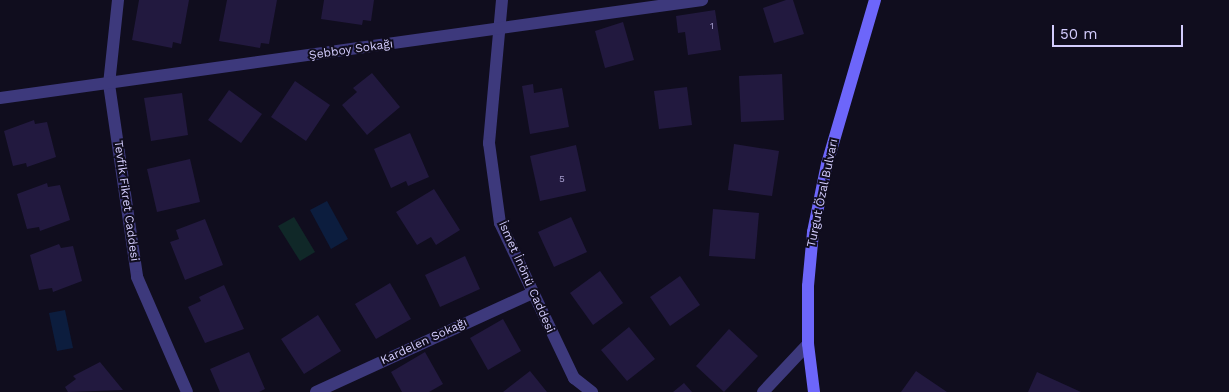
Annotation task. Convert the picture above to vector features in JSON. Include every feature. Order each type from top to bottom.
[{"type":"street","name":"Tevfik Fikret Caddesi","points":[[118,0],[109,84],[137,277],[187,392]]},
{"type":"street","name":"İsmet İnönü Caddesi","points":[[502,0],[489,143],[500,223],[574,378],[592,392]]},
{"type":"street","name":"Şebboy Sokağı","points":[[0,98],[702,0]]},
{"type":"street","name":"Turgut Özal Bulvarı","points":[[814,392],[808,344],[808,286],[815,222],[827,164],[875,0]]},
{"type":"street","name":"Kardelen Sokağı","points":[[316,392],[532,293]]},
{"type":"street","points":[[763,392],[808,344]]},
{"type":"green space","points":[[294,217],[315,252],[300,261],[278,226]]},
{"type":"water","points":[[327,201],[348,239],[331,249],[310,210]]},
{"type":"water","points":[[65,310],[73,348],[57,351],[49,313]]},
{"type":"building","points":[[139,0],[189,0],[181,44],[173,42],[172,48],[132,40]]},
{"type":"building","points":[[227,0],[277,0],[269,44],[261,43],[260,48],[219,41]]},
{"type":"building","points":[[324,0],[374,0],[371,21],[363,20],[362,25],[321,19]]},
{"type":"building","points":[[786,0],[793,0],[804,34],[774,43],[763,8]]},
{"type":"building","points":[[715,10],[721,50],[688,55],[685,32],[678,33],[676,16]]},
{"type":"building","points":[[623,22],[634,60],[605,68],[595,31]]},
{"type":"building","points":[[372,73],[400,107],[367,135],[342,105],[357,92],[353,88]]},
{"type":"building","points":[[782,74],[784,120],[741,122],[739,76]]},
{"type":"building","points":[[295,81],[330,105],[306,141],[271,117]]},
{"type":"building","points":[[533,84],[534,93],[562,88],[569,127],[530,134],[522,86]]},
{"type":"building","points":[[687,87],[692,125],[659,129],[654,91]]},
{"type":"building","points":[[229,90],[262,114],[241,143],[208,120]]},
{"type":"building","points":[[182,93],[188,135],[151,141],[144,98]]},
{"type":"building","points":[[34,120],[35,124],[47,122],[56,157],[27,167],[26,163],[13,166],[4,131]]},
{"type":"building","points":[[410,133],[429,177],[408,186],[406,181],[391,188],[374,149]]},
{"type":"building","points":[[734,144],[779,151],[772,196],[728,190]]},
{"type":"building","points":[[576,145],[586,191],[540,201],[530,156]]},
{"type":"building","points":[[190,159],[200,202],[157,212],[147,169]]},
{"type":"building","points":[[47,183],[48,187],[60,185],[70,220],[40,231],[39,227],[27,229],[17,194]]},
{"type":"building","points":[[434,189],[460,230],[436,245],[431,237],[417,245],[396,212]]},
{"type":"building","points":[[713,209],[759,213],[755,259],[709,256]]},
{"type":"building","points":[[571,217],[587,252],[554,267],[538,232]]},
{"type":"building","points":[[205,219],[223,265],[185,280],[170,242],[179,239],[176,230]]},
{"type":"building","points":[[59,244],[61,248],[73,246],[82,281],[53,292],[52,288],[39,290],[30,255]]},
{"type":"building","points":[[465,256],[480,289],[440,307],[425,275]]},
{"type":"building","points":[[600,271],[623,303],[593,325],[570,293]]},
{"type":"building","points":[[680,276],[700,305],[670,326],[650,297]]},
{"type":"building","points":[[390,283],[411,319],[376,339],[355,304]]},
{"type":"building","points":[[224,285],[244,329],[205,343],[188,307],[201,301],[199,297]]},
{"type":"building","points":[[318,315],[341,351],[304,374],[281,339]]},
{"type":"building","points":[[503,319],[521,351],[488,370],[470,338]]},
{"type":"building","points":[[629,327],[655,359],[627,381],[601,350]]},
{"type":"building","points":[[729,329],[758,356],[724,392],[696,366]]},
{"type":"building","points":[[249,352],[265,389],[259,392],[220,392],[210,369]]},
{"type":"building","points":[[425,352],[443,384],[429,392],[402,392],[391,372]]},
{"type":"building","points":[[100,362],[123,390],[68,392],[65,387],[76,379],[73,376]]},
{"type":"building","points":[[530,371],[547,392],[503,392]]},
{"type":"building","points":[[916,371],[947,392],[901,392]]},
{"type":"building","points":[[1037,372],[1081,392],[1028,392]]},
{"type":"building","points":[[684,383],[692,392],[673,392]]}]
